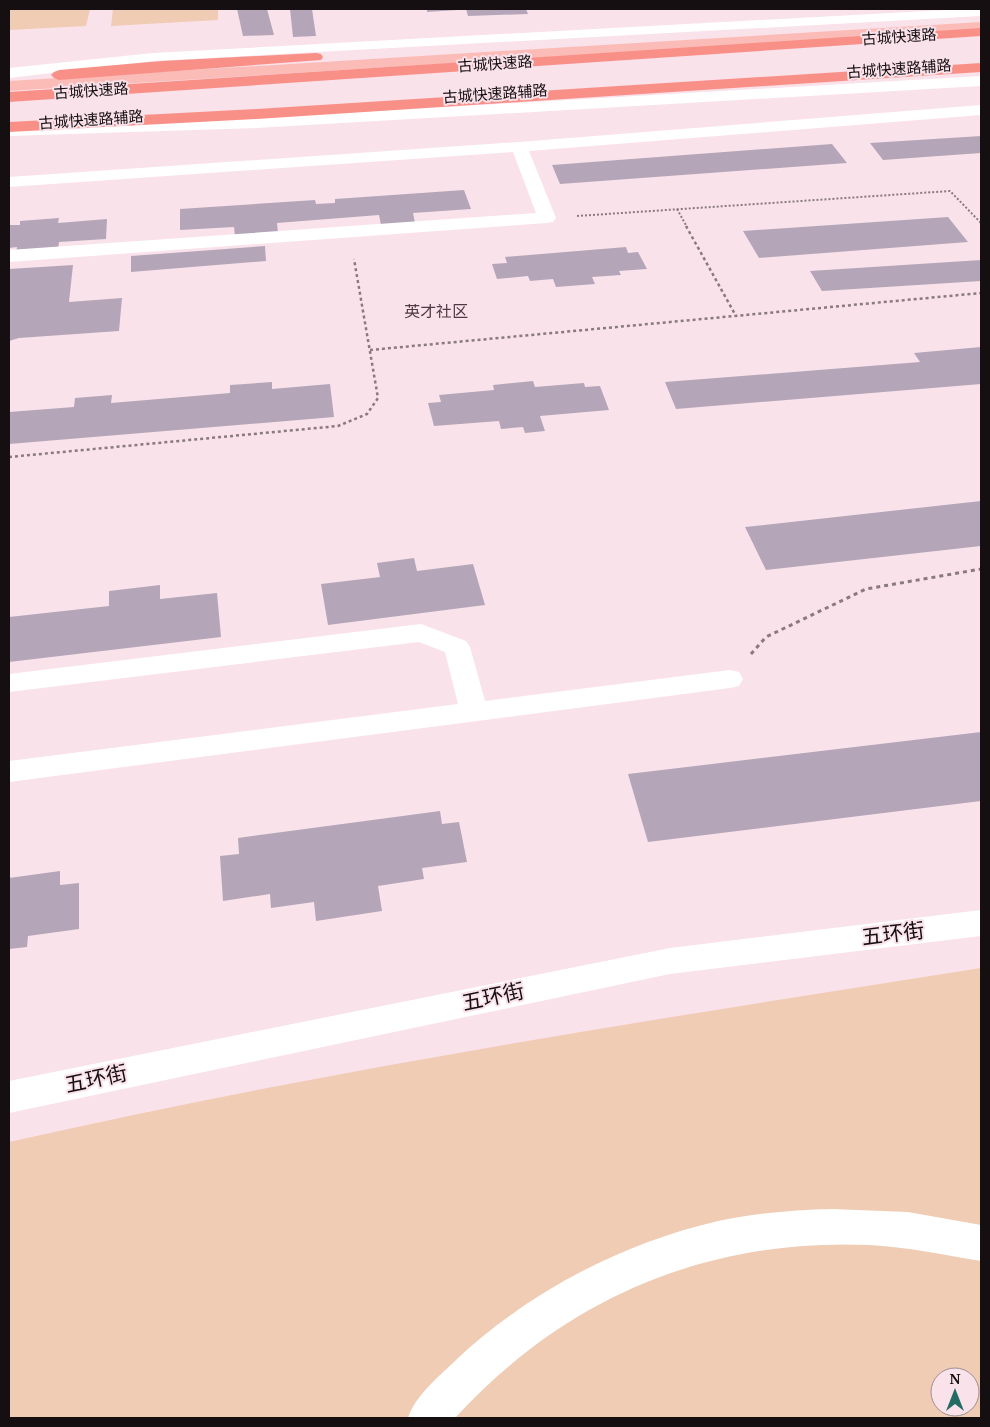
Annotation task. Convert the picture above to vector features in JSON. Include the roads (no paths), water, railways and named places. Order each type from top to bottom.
[{"type":"highway","points":[[9,79],[162,66],[981,21]]},
{"type":"highway","name":"古城快速路","points":[[9,97],[981,32]]},
{"type":"highway","name":"古城快速路","points":[[9,117],[981,58]]},
{"type":"highway","points":[[9,126],[257,114],[981,66]]},
{"type":"main road","points":[[9,86],[981,26]]},
{"type":"main road","name":"古城快速路辅路","points":[[9,126],[981,66]]},
{"type":"street","points":[[9,73],[153,57],[981,12]]},
{"type":"street","points":[[9,131],[256,124],[981,81]]},
{"type":"street","points":[[9,182],[519,147],[981,110]]},
{"type":"street","points":[[9,256],[546,218],[519,147]]},
{"type":"street","points":[[9,683],[420,633],[457,647],[474,712]]},
{"type":"street","points":[[9,772],[730,679]]},
{"type":"street","name":"五环街","points":[[9,1097],[670,961],[981,923]]},
{"type":"street","points":[[428,1418],[495,1351],[556,1308],[618,1275],[683,1249],[751,1234],[820,1226],[888,1228],[981,1243]]},
{"type":"district","name":"英才社区","points":[[436,311]]}]
